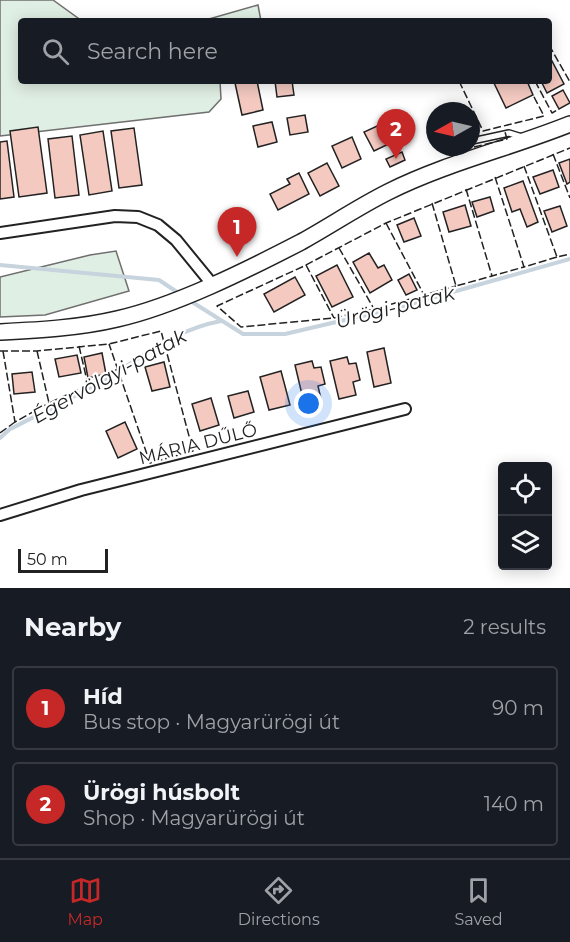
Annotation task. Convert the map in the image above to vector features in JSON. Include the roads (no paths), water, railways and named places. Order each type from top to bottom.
[{"type":"main road","points":[[0,332],[43,330],[118,319],[170,302],[301,242],[387,193],[425,175],[570,124]]},
{"type":"street","points":[[0,233],[115,216],[138,217],[158,225],[176,240],[212,284]]},
{"type":"street","name":"MÁRIA DŰLŐ","points":[[0,515],[81,490],[405,409]]},
{"type":"lane","points":[[480,139],[509,133],[529,140]]},
{"type":"waterway","name":"Ürögi-patak","points":[[189,300],[243,334],[285,334],[396,308],[570,259]]},
{"type":"waterway","points":[[0,265],[159,280],[180,294]]},
{"type":"waterway","name":"Égervölgyi-patak","points":[[0,438],[10,429],[91,387],[166,341],[192,329],[221,321]]},
{"type":"place","name":"Ürögi húsbolt","points":[[396,159]]},
{"type":"place","name":"Híd","points":[[237,257]]}]
